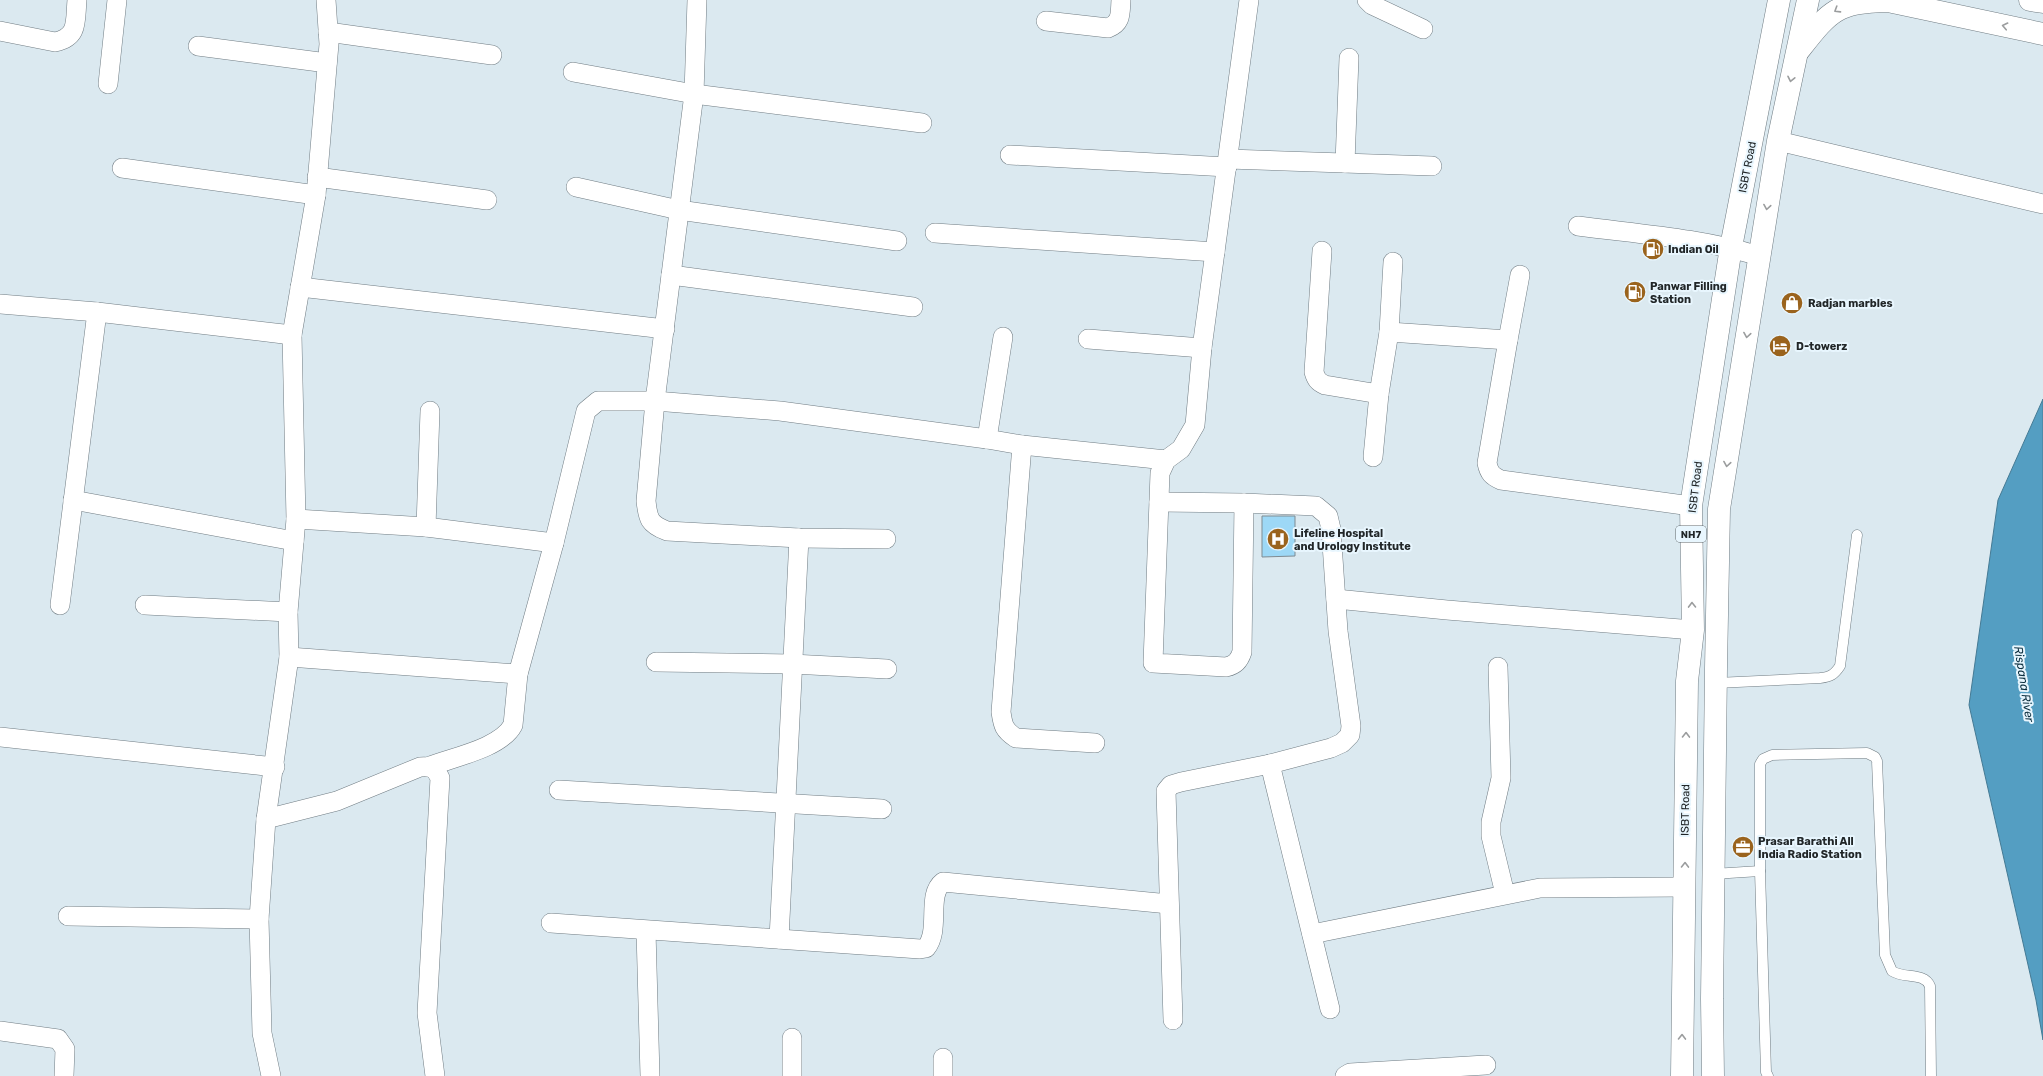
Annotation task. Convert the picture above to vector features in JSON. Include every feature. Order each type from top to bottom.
[{"type":"highway","name":"ISBT Road","points":[[1682,1076],[1687,680],[1693,630],[1691,506],[1731,247],[1779,0]]},
{"type":"highway","name":"NH7","points":[[1713,1076],[1713,874],[1719,509],[1778,141],[1808,0]]},
{"type":"highway","points":[[2030,0],[2043,2]]},
{"type":"highway","points":[[1797,52],[1824,18],[1847,4],[1869,1],[1888,1],[2043,34]]},
{"type":"street","points":[[0,31],[55,42],[69,38],[72,33],[77,0]]},
{"type":"street","points":[[108,84],[117,0]]},
{"type":"street","points":[[271,1076],[262,1033],[259,919],[266,819],[275,767],[290,657],[288,612],[296,519],[292,335],[316,186],[327,63],[328,32],[326,0]]},
{"type":"street","points":[[697,0],[694,94],[655,401],[646,501],[648,517],[654,526],[667,531],[799,538],[886,539]]},
{"type":"street","points":[[1046,21],[1108,28],[1119,22],[1121,0]]},
{"type":"street","points":[[1244,503],[1242,652],[1240,660],[1233,665],[1226,667],[1153,663],[1160,473],[1166,460],[1181,449],[1195,425],[1202,348],[1249,0]]},
{"type":"street","points":[[1367,0],[1372,5],[1423,29]]},
{"type":"street","points":[[328,32],[492,55]]},
{"type":"street","points":[[198,46],[327,63]]},
{"type":"street","points":[[1345,163],[1349,58]]},
{"type":"street","points":[[574,72],[694,94],[922,123]]},
{"type":"street","points":[[1778,141],[2043,204]]},
{"type":"street","points":[[1010,155],[1228,163],[1345,163],[1432,166]]},
{"type":"street","points":[[122,168],[487,200]]},
{"type":"street","points":[[576,187],[679,210],[897,241]]},
{"type":"street","points":[[1578,226],[1731,247],[1759,256]]},
{"type":"street","points":[[935,233],[1215,252]]},
{"type":"street","points":[[1322,251],[1314,372],[1316,378],[1319,382],[1325,385],[1379,394]]},
{"type":"street","points":[[1373,457],[1379,394],[1389,332],[1393,262]]},
{"type":"street","points":[[671,275],[913,307]]},
{"type":"street","points":[[1520,275],[1487,463],[1488,470],[1493,476],[1501,480],[1691,506]]},
{"type":"street","points":[[300,287],[665,329]]},
{"type":"street","points":[[0,304],[97,312],[292,335]]},
{"type":"street","points":[[60,605],[97,312]]},
{"type":"street","points":[[1389,332],[1508,340]]},
{"type":"street","points":[[987,439],[1003,337]]},
{"type":"street","points":[[1088,339],[1202,348]]},
{"type":"street","points":[[266,819],[337,801],[420,767],[430,766],[493,743],[509,733],[513,725],[518,674],[554,543],[586,411],[598,401],[655,401],[780,411],[1022,445],[1166,460]]},
{"type":"street","points":[[426,527],[430,411]]},
{"type":"street","points":[[1022,445],[1001,712],[1002,722],[1007,732],[1016,738],[1096,743]]},
{"type":"street","points":[[73,500],[294,542]]},
{"type":"street","points":[[1159,502],[1316,506],[1328,516],[1331,529],[1336,598],[1351,726],[1350,735],[1342,743],[1331,748],[1270,764],[1181,782],[1171,785],[1166,791],[1173,1020]]},
{"type":"street","points":[[296,519],[426,527],[554,543]]},
{"type":"street","points":[[778,939],[799,538]]},
{"type":"street","points":[[1336,598],[1447,610],[1693,630]]},
{"type":"street","points":[[145,605],[288,612]]},
{"type":"street","points":[[290,657],[518,674]]},
{"type":"street","points":[[656,662],[792,664],[887,669]]},
{"type":"street","points":[[1498,667],[1501,778],[1492,815],[1491,836],[1505,894]]},
{"type":"street","points":[[0,737],[275,767]]},
{"type":"street","points":[[1270,764],[1330,1009]]},
{"type":"street","points":[[430,766],[436,770],[440,778],[427,1013],[435,1076]]},
{"type":"street","points":[[560,790],[882,809]]},
{"type":"street","points":[[551,923],[646,931],[920,949],[926,948],[933,936],[936,890],[943,882],[950,881],[1169,904]]},
{"type":"street","points":[[1312,934],[1540,888],[1684,887]]},
{"type":"street","points":[[68,916],[259,919]]},
{"type":"street","points":[[646,931],[650,1076]]},
{"type":"street","points":[[0,1031],[58,1040],[65,1049],[64,1076]]},
{"type":"street","points":[[792,1038],[792,1076]]},
{"type":"street","points":[[1345,1076],[1350,1073],[1486,1065]]},
{"type":"lane","points":[[1716,683],[1820,678],[1828,677],[1836,672],[1840,666],[1857,535]]},
{"type":"lane","points":[[1768,1076],[1766,1072],[1760,871],[1759,767],[1763,759],[1772,755],[1867,753],[1875,757],[1877,761],[1885,955],[1892,971],[1904,976],[1921,977],[1925,979],[1930,986],[1931,1076]]},
{"type":"lane","points":[[1713,874],[1760,871]]},
{"type":"water","name":"Rispana River","points":[[2043,399],[2043,1040],[2036,1000],[1969,705],[1998,500]]},
{"type":"building","points":[[1262,516],[1295,516],[1295,556],[1262,557]]},
{"type":"place","name":"Indian Oil","points":[[1653,249]]},
{"type":"place","name":"Panwar Filling Station","points":[[1635,292]]},
{"type":"place","name":"Radjan marbles","points":[[1792,303]]},
{"type":"place","name":"D-towerz","points":[[1780,346]]},
{"type":"place","name":"Lifeline Hospital and Urology Institute","points":[[1278,539]]},
{"type":"place","name":"Prasar Barathi All India Radio Station","points":[[1743,847]]}]
